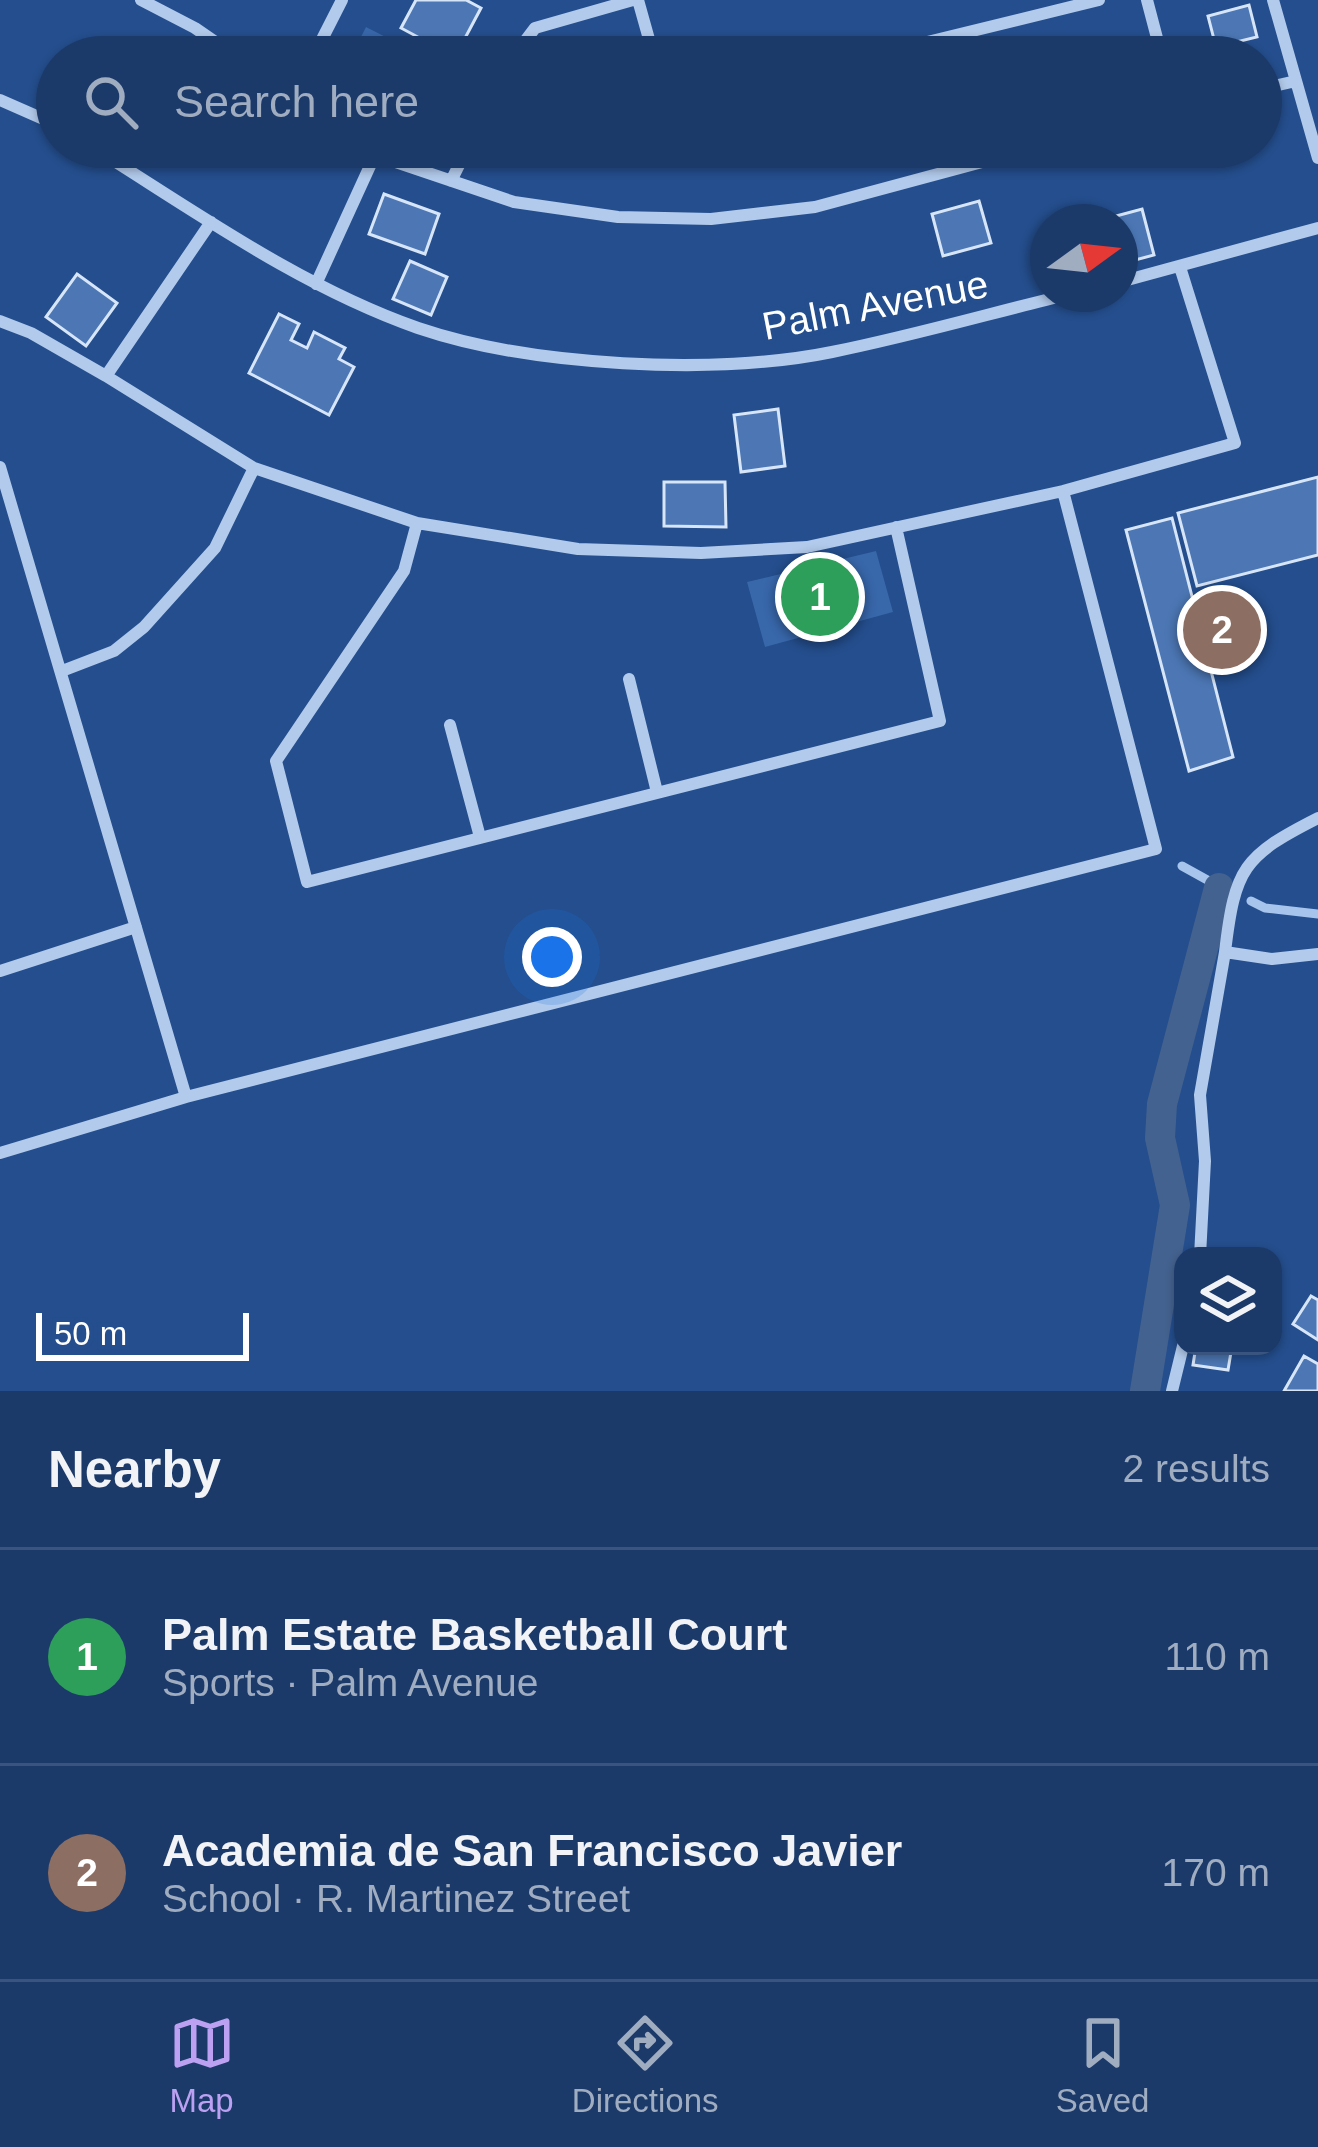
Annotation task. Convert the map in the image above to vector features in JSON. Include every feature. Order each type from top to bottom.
[{"type":"street","points":[[141,0],[207,36]]},
{"type":"street","points":[[324,36],[342,0]]},
{"type":"street","points":[[529,36],[535,28],[636,0],[647,36]]},
{"type":"street","points":[[952,36],[1099,0]]},
{"type":"street","points":[[1147,0],[1156,36]]},
{"type":"street","points":[[1273,0],[1318,158]]},
{"type":"street","points":[[1282,84],[1296,81]]},
{"type":"street","points":[[0,100],[36,116]]},
{"type":"street","name":"Palm Avenue","points":[[126,168],[316,284],[416,327],[484,346],[668,365],[828,353],[1030,304]]},
{"type":"street","points":[[316,284],[362,168]]},
{"type":"street","points":[[416,168],[514,202],[618,218],[711,219],[815,207],[960,168]]},
{"type":"street","points":[[452,181],[458,168]]},
{"type":"street","points":[[106,376],[212,222]]},
{"type":"street","points":[[1138,278],[1318,228]]},
{"type":"street","points":[[0,321],[31,333],[106,376],[254,468],[416,524],[578,549],[701,553],[807,547],[1063,491],[1235,443],[1180,267]]},
{"type":"street","points":[[0,466],[186,1097]]},
{"type":"street","points":[[62,670],[114,651],[144,627],[215,548],[254,468]]},
{"type":"street","points":[[0,1153],[186,1097],[1156,849],[1063,491]]},
{"type":"street","points":[[416,524],[404,571],[276,761],[307,882],[940,721],[896,527]]},
{"type":"street","points":[[629,679],[657,792]]},
{"type":"street","points":[[450,725],[480,837]]},
{"type":"street","points":[[1200,1247],[1205,1161],[1200,1095],[1241,874],[1267,844],[1318,818]]},
{"type":"street","points":[[0,971],[136,927]]},
{"type":"street","points":[[1225,952],[1272,958],[1318,954]]},
{"type":"street","points":[[1172,1391],[1181,1355]]},
{"type":"shaded area","points":[[366,27],[384,36],[362,36]]},
{"type":"shaded area","points":[[876,551],[893,612],[765,647],[747,582]]},
{"type":"building","points":[[416,0],[466,0],[481,8],[466,36],[416,36],[401,28]]},
{"type":"building","points":[[1249,5],[1257,36],[1213,36],[1208,16]]},
{"type":"building","points":[[384,194],[439,214],[425,254],[369,234]]},
{"type":"building","points":[[979,201],[991,243],[943,256],[932,214]]},
{"type":"building","points":[[1142,209],[1154,255],[1138,259],[1138,210]]},
{"type":"building","points":[[410,261],[447,277],[431,315],[393,299]]},
{"type":"building","points":[[77,274],[117,303],[86,346],[46,317]]},
{"type":"building","points":[[279,314],[299,324],[291,340],[307,348],[314,332],[345,348],[339,359],[354,367],[329,415],[249,373]]},
{"type":"building","points":[[778,409],[785,466],[741,472],[734,415]]},
{"type":"building","points":[[1318,477],[1318,555],[1197,586],[1178,513]]},
{"type":"building","points":[[664,482],[725,482],[726,527],[664,526]]},
{"type":"building","points":[[1172,518],[1233,757],[1189,771],[1126,530]]},
{"type":"building","points":[[1311,1296],[1318,1300],[1318,1340],[1293,1324]]},
{"type":"building","points":[[1195,1355],[1230,1355],[1228,1370],[1193,1365]]},
{"type":"building","points":[[1304,1356],[1318,1364],[1318,1391],[1284,1391]]},
{"type":"waterway","points":[[1182,866],[1229,892]]},
{"type":"waterway","points":[[1145,1391],[1175,1205],[1160,1138],[1162,1104],[1219,888]]},
{"type":"waterway","points":[[1251,901],[1265,908],[1318,914]]},
{"type":"place","name":"Palm Estate Basketball Court","points":[[820,597]]},
{"type":"place","name":"Academia de San Francisco Javier","points":[[1222,630]]}]
